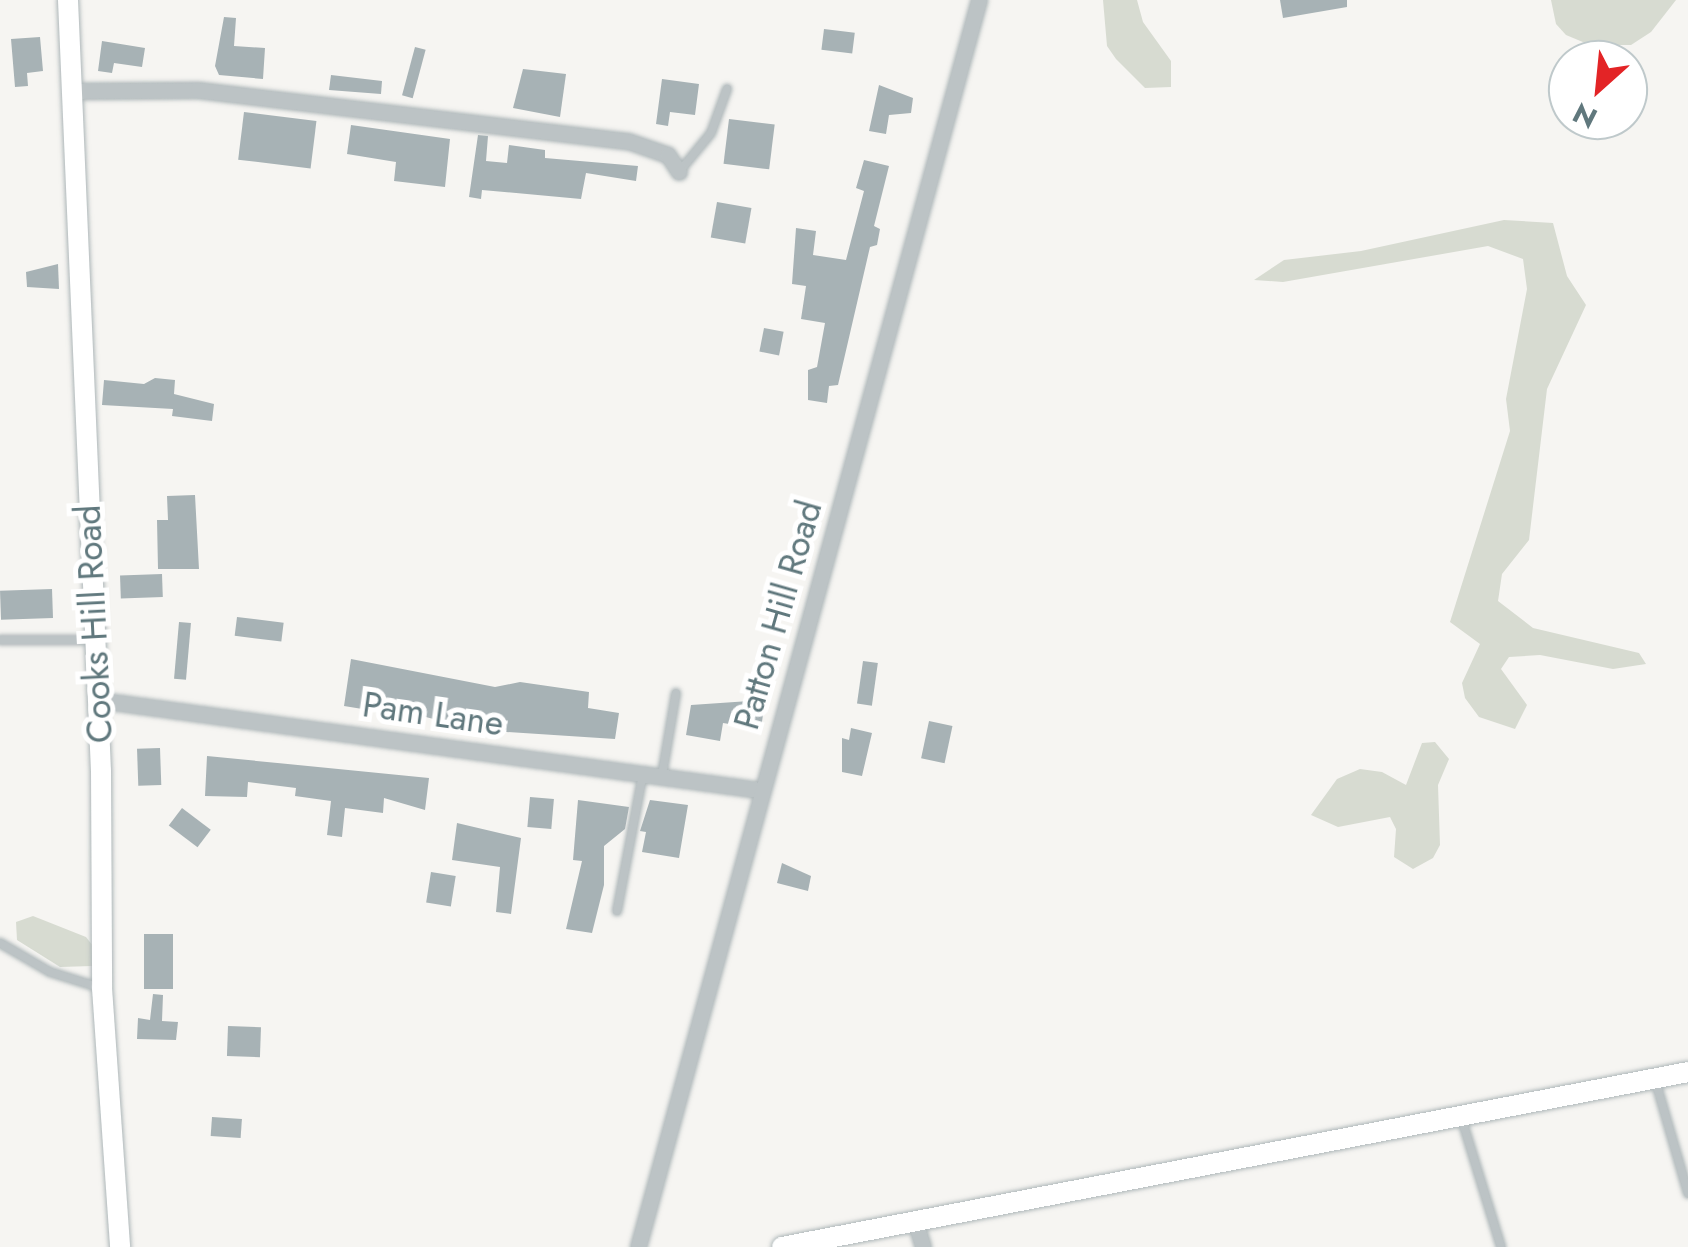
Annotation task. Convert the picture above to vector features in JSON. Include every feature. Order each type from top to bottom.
[{"type":"street","name":"Cooks Hill Road","points":[[68,0],[92,640],[98,700],[102,988],[120,1247]]},
{"type":"street","name":"Patton Hill Road","points":[[638,1247],[759,790],[979,0]]},
{"type":"street","points":[[73,91],[198,90],[628,141],[668,156],[679,172]]},
{"type":"street","name":"Pam Lane","points":[[98,700],[759,790]]},
{"type":"street","points":[[782,1247],[1688,1072]]},
{"type":"street","points":[[916,1224],[923,1247]]},
{"type":"lane","points":[[679,172],[711,133],[728,89]]},
{"type":"lane","points":[[0,640],[92,640]]},
{"type":"lane","points":[[662,775],[676,692]]},
{"type":"lane","points":[[617,911],[643,772]]},
{"type":"lane","points":[[0,943],[50,972],[102,988]]},
{"type":"lane","points":[[1655,1078],[1688,1193]]},
{"type":"lane","points":[[1461,1116],[1501,1247]]},
{"type":"shaded area","points":[[1103,0],[1137,0],[1143,22],[1171,61],[1171,87],[1145,88],[1116,59],[1107,46]]},
{"type":"shaded area","points":[[1551,0],[1676,0],[1651,32],[1639,40],[1578,40],[1566,35],[1556,24]]},
{"type":"shaded area","points":[[1504,220],[1553,223],[1567,276],[1586,305],[1547,389],[1529,540],[1502,574],[1498,601],[1533,628],[1639,653],[1646,664],[1613,669],[1540,655],[1509,657],[1501,669],[1527,705],[1515,729],[1479,717],[1465,698],[1462,683],[1480,644],[1450,622],[1510,431],[1506,399],[1527,289],[1523,259],[1488,246],[1283,282],[1254,280],[1284,260],[1361,251]]},
{"type":"shaded area","points":[[1435,742],[1449,759],[1438,785],[1440,845],[1433,858],[1413,869],[1394,857],[1396,829],[1390,817],[1338,827],[1311,815],[1337,779],[1360,769],[1382,772],[1406,785],[1422,743]]},
{"type":"shaded area","points":[[33,916],[86,937],[93,946],[92,966],[60,967],[17,940],[16,922]]},
{"type":"building","points":[[1280,0],[1347,0],[1347,7],[1283,18]]},
{"type":"building","points":[[224,17],[236,18],[234,46],[265,48],[263,79],[219,75],[215,66]]},
{"type":"building","points":[[824,29],[855,33],[852,54],[821,50]]},
{"type":"building","points":[[40,37],[43,71],[27,73],[28,86],[15,87],[11,39]]},
{"type":"building","points":[[102,41],[145,48],[142,67],[114,63],[112,73],[98,71]]},
{"type":"building","points":[[415,47],[426,50],[413,98],[402,95]]},
{"type":"building","points":[[523,69],[566,74],[560,117],[513,108]]},
{"type":"building","points":[[331,75],[382,81],[381,94],[329,90]]},
{"type":"building","points":[[662,79],[699,84],[695,115],[670,112],[668,126],[656,124]]},
{"type":"building","points":[[879,85],[913,98],[911,113],[889,115],[886,134],[869,131]]},
{"type":"building","points":[[244,112],[316,121],[311,169],[238,160]]},
{"type":"building","points":[[729,119],[775,125],[769,169],[724,164]]},
{"type":"building","points":[[351,125],[450,139],[445,187],[394,181],[396,162],[347,154]]},
{"type":"building","points":[[478,135],[488,136],[486,161],[507,163],[509,145],[545,150],[545,158],[638,166],[636,181],[586,173],[581,199],[482,190],[481,199],[469,197]]},
{"type":"building","points":[[864,160],[889,166],[874,226],[880,229],[877,245],[870,247],[838,385],[829,386],[827,403],[808,400],[808,370],[817,367],[825,323],[801,319],[806,286],[792,284],[796,228],[816,231],[813,255],[846,260],[864,191],[856,188]]},
{"type":"building","points":[[717,202],[751,208],[745,244],[711,237]]},
{"type":"building","points":[[58,264],[59,289],[27,287],[26,272]]},
{"type":"building","points":[[764,328],[784,332],[779,355],[759,352]]},
{"type":"building","points":[[155,378],[175,380],[174,394],[214,404],[212,421],[172,416],[173,409],[102,405],[104,380],[144,384]]},
{"type":"building","points":[[195,495],[199,569],[158,569],[157,520],[168,520],[167,496]]},
{"type":"building","points":[[162,574],[163,597],[121,598],[120,575]]},
{"type":"building","points":[[52,589],[53,618],[1,620],[0,591]]},
{"type":"building","points":[[237,617],[284,623],[281,642],[235,636]]},
{"type":"building","points":[[179,622],[191,623],[186,680],[174,679]]},
{"type":"building","points":[[351,659],[495,687],[520,682],[589,692],[588,708],[619,713],[615,739],[475,730],[388,707],[387,713],[344,706]]},
{"type":"building","points":[[863,661],[878,663],[872,706],[857,704]]},
{"type":"building","points":[[765,700],[761,729],[723,723],[720,741],[686,735],[691,705]]},
{"type":"building","points":[[929,721],[952,726],[945,763],[921,758]]},
{"type":"building","points":[[851,728],[872,733],[862,776],[842,772],[842,738],[849,740]]},
{"type":"building","points":[[160,748],[161,785],[138,786],[137,749]]},
{"type":"building","points":[[207,756],[429,778],[425,810],[384,798],[383,813],[345,808],[342,837],[327,835],[331,801],[295,796],[296,788],[248,782],[247,797],[205,796]]},
{"type":"building","points":[[530,797],[554,799],[551,829],[527,827]]},
{"type":"building","points":[[578,800],[629,807],[625,829],[604,846],[604,885],[592,933],[566,929],[582,861],[573,860]]},
{"type":"building","points":[[650,800],[688,805],[679,858],[642,852],[646,832],[640,831]]},
{"type":"building","points":[[182,808],[211,830],[198,847],[169,826]]},
{"type":"building","points":[[457,823],[521,838],[511,914],[496,912],[500,867],[452,860]]},
{"type":"building","points":[[782,863],[811,876],[808,891],[777,883]]},
{"type":"building","points":[[431,872],[456,876],[451,907],[426,903]]},
{"type":"building","points":[[144,934],[173,934],[173,989],[144,989]]},
{"type":"building","points":[[153,994],[163,995],[162,1021],[178,1022],[176,1040],[137,1039],[138,1018],[150,1020]]},
{"type":"building","points":[[228,1026],[261,1027],[260,1057],[227,1056]]},
{"type":"building","points":[[212,1117],[242,1119],[241,1138],[211,1136]]}]
